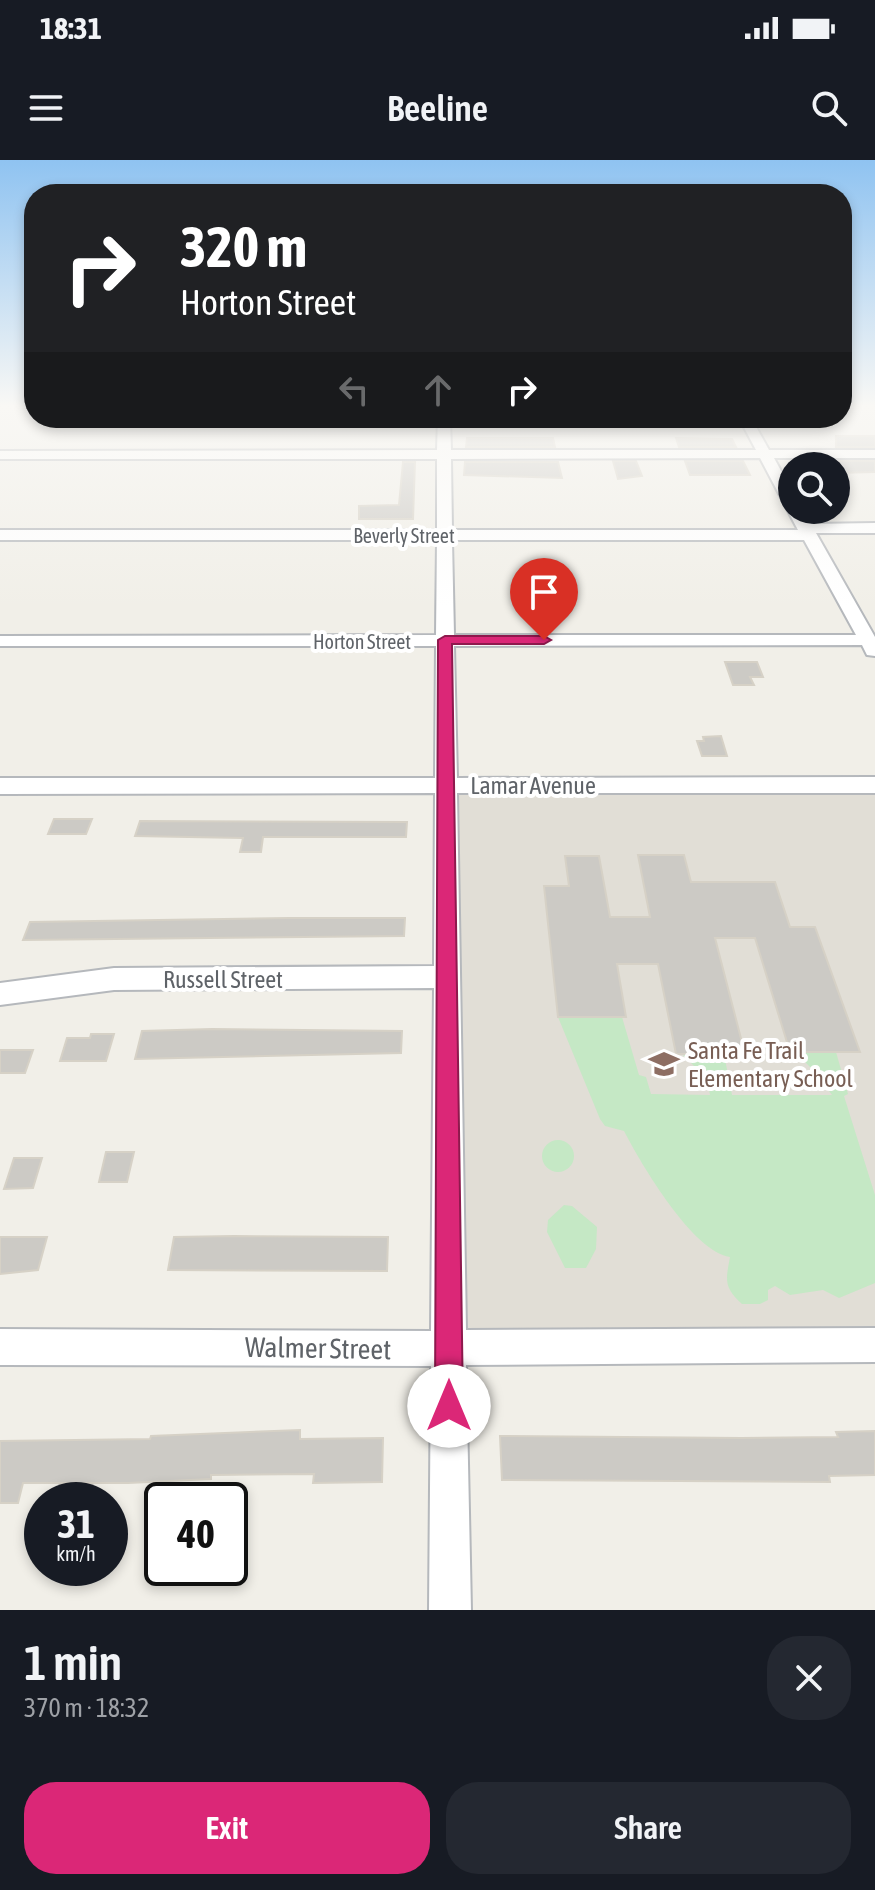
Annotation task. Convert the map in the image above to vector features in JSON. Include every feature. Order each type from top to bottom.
[{"type":"street","points":[[444,472],[450,1610]]},
{"type":"street","points":[[803,524],[870,639]]},
{"type":"street","name":"Beverly Street","points":[[0,535],[444,535],[807,532],[875,528]]},
{"type":"street","name":"Horton Street","points":[[0,641],[870,639]]},
{"type":"street","name":"Lamar Avenue","points":[[0,786],[875,785]]},
{"type":"street","name":"Russell Street","points":[[0,994],[114,979],[447,977]]},
{"type":"street","name":"Walmer Street","points":[[0,1347],[875,1345]]},
{"type":"shaded area","name":"Santa Fe Trail Elementary School","points":[[875,790],[875,1337],[456,1336],[451,791]]},
{"type":"green space","points":[[558,1017],[622,1017],[639,1075],[646,1077],[651,1094],[710,1095],[707,1079],[682,1054],[724,1054],[732,1095],[832,1095],[795,1052],[836,1052],[848,1094],[844,1096],[875,1195],[875,1283],[839,1298],[823,1290],[790,1295],[775,1286],[768,1290],[768,1300],[760,1304],[742,1304],[727,1282],[730,1257],[716,1252],[700,1240],[655,1184],[624,1131],[605,1126],[600,1119]]},
{"type":"green space","points":[[558,1140],[569,1145],[574,1156],[569,1167],[558,1172],[547,1167],[542,1156],[547,1145]]},
{"type":"green space","points":[[564,1205],[572,1206],[597,1227],[596,1249],[586,1268],[565,1268],[547,1232],[548,1220]]},
{"type":"building","points":[[402,472],[415,472],[413,519],[359,519],[359,506],[399,505]]},
{"type":"building","points":[[464,472],[560,472],[562,478],[464,475]]},
{"type":"building","points":[[616,472],[640,472],[642,476],[618,479]]},
{"type":"building","points":[[689,472],[748,472],[750,475],[690,475]]},
{"type":"building","points":[[725,662],[757,662],[763,677],[750,677],[754,685],[733,685]]},
{"type":"building","points":[[721,736],[727,756],[702,756],[697,741],[704,741],[703,737]]},
{"type":"building","points":[[54,819],[92,819],[86,834],[48,834]]},
{"type":"building","points":[[140,821],[407,822],[406,837],[263,837],[261,852],[240,852],[243,838],[135,836]]},
{"type":"building","name":"Santa Fe Trail Elementary School","points":[[638,855],[684,855],[691,882],[775,882],[790,927],[815,927],[860,1052],[790,1052],[755,938],[715,938],[745,1054],[676,1054],[658,964],[617,964],[626,1017],[558,1017],[544,886],[569,886],[565,856],[599,856],[610,917],[650,917]]},
{"type":"building","points":[[405,918],[404,936],[23,940],[30,922]]},
{"type":"building","points":[[142,1031],[402,1031],[401,1053],[135,1059]]},
{"type":"building","points":[[91,1034],[114,1034],[106,1061],[60,1061],[67,1038],[90,1038]]},
{"type":"building","points":[[0,1050],[33,1050],[25,1073],[0,1073]]},
{"type":"building","points":[[106,1152],[134,1152],[127,1182],[99,1182]]},
{"type":"building","points":[[14,1158],[42,1158],[33,1188],[4,1189]]},
{"type":"building","points":[[0,1237],[47,1237],[38,1270],[0,1274]]},
{"type":"building","points":[[174,1237],[388,1237],[387,1271],[168,1270]]},
{"type":"building","points":[[300,1430],[300,1439],[383,1438],[382,1482],[313,1483],[314,1474],[211,1475],[211,1479],[128,1483],[24,1482],[18,1503],[0,1503],[0,1441],[150,1439],[151,1436]]},
{"type":"building","points":[[875,1431],[875,1475],[829,1476],[830,1482],[502,1480],[500,1436],[838,1437],[836,1432]]},
{"type":"place","name":"Santa Fe Trail Elementary School","points":[[664,1064]]},
{"type":"route","points":[[449,1406],[445,640],[544,640]]}]
